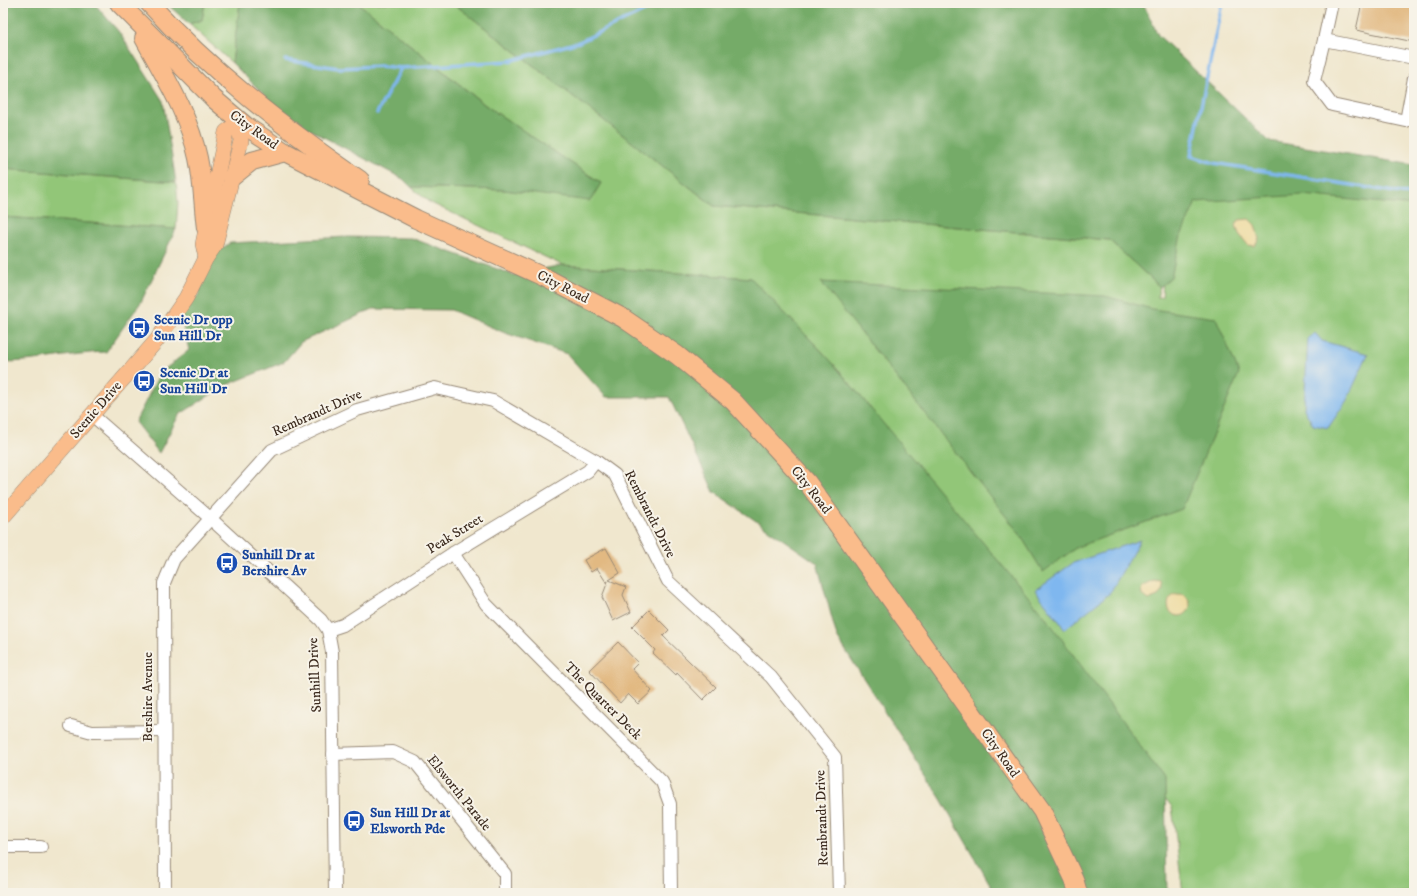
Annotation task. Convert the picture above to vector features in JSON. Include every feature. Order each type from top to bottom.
[{"type":"highway","name":"City Road","points":[[119,3],[134,20],[214,99],[240,121],[285,152],[416,219],[544,277],[623,318],[677,355],[733,401],[807,482],[1042,811],[1074,879],[1078,893]]},
{"type":"highway","name":"City Road","points":[[149,3],[167,23],[225,76],[297,136],[416,219]]},
{"type":"highway","points":[[134,20],[178,100],[191,132],[198,158],[206,228]]},
{"type":"highway","points":[[225,76],[239,106],[240,121],[250,121],[297,136]]},
{"type":"highway","points":[[232,177],[252,161],[285,152]]},
{"type":"main road","name":"Scenic Drive","points":[[3,517],[157,340],[186,298],[206,258],[215,245],[241,141],[240,121]]},
{"type":"main road","points":[[206,258],[203,244],[226,132],[240,121]]},
{"type":"street","points":[[1332,3],[1314,81],[1332,105],[1406,121],[1413,91],[1414,78]]},
{"type":"street","points":[[1324,40],[1414,58]]},
{"type":"street","name":"Rembrandt Drive","points":[[210,518],[272,450],[357,410],[435,388],[493,401],[596,460],[615,475],[668,581],[771,677],[835,757],[839,893]]},
{"type":"street","name":"Sunhill Drive","points":[[92,415],[210,518],[321,620],[328,630],[332,652],[335,893]]},
{"type":"street","name":"Peak Street","points":[[328,630],[343,625],[453,553],[588,471],[596,460]]},
{"type":"street","name":"Bershire Avenue","points":[[165,893],[163,731],[164,583],[174,559],[210,518]]},
{"type":"street","name":"The Quarter Deck","points":[[453,553],[486,604],[662,782],[670,804],[671,893]]},
{"type":"street","points":[[70,726],[92,732],[163,731]]},
{"type":"street","name":"Elsworth Parade","points":[[333,754],[393,752],[415,762],[505,874],[505,893]]},
{"type":"street","points":[[3,847],[41,847]]},
{"type":"green space","points":[[3,3],[94,3],[119,32],[163,101],[176,182],[3,169]]},
{"type":"green space","points":[[166,3],[205,3],[202,20],[189,24]]},
{"type":"green space","points":[[205,3],[240,3],[232,63],[189,24],[202,20]]},
{"type":"green space","points":[[240,3],[358,3],[485,105],[601,183],[590,201],[504,190],[411,187],[403,179],[286,117],[232,63]]},
{"type":"green space","points":[[358,3],[453,3],[714,206],[1109,240],[1160,287],[1157,297],[1162,297],[1171,160],[1414,176],[1414,893],[1183,893],[1172,807],[862,398],[831,361],[751,278],[562,265],[429,202],[411,187],[504,190],[590,200],[601,183],[489,108]]},
{"type":"green space","points":[[453,3],[1143,3],[1158,35],[1269,141],[1414,165],[1414,206],[1303,195],[1196,202],[1181,236],[1171,277],[1160,287],[1109,240],[714,206]]},
{"type":"green space","points":[[3,169],[176,182],[178,202],[176,229],[3,217]]},
{"type":"green space","points":[[3,217],[176,229],[141,302],[106,352],[29,361],[3,362]]},
{"type":"green space","points":[[346,237],[411,238],[514,275],[562,265],[751,278],[831,361],[1047,619],[1165,780],[1167,893],[995,893],[941,799],[837,637],[817,563],[714,492],[669,397],[606,397],[567,354],[505,333],[451,310],[373,309],[301,342],[284,362],[224,386],[179,415],[159,453],[135,422],[160,373],[189,350],[180,314],[198,295],[213,255],[230,243]]},
{"type":"green space","points":[[821,282],[1105,296],[1152,309],[1216,318],[1239,373],[1182,509],[1077,547],[1043,572],[1019,533]]},
{"type":"sand","points":[[1249,219],[1255,225],[1259,239],[1255,246],[1248,245],[1239,234],[1236,225],[1239,220]]},
{"type":"sand","points":[[1154,581],[1161,582],[1162,590],[1158,596],[1148,600],[1142,595],[1142,587]]},
{"type":"sand","points":[[1179,594],[1187,597],[1190,605],[1187,613],[1179,616],[1171,613],[1168,605],[1171,597]]},
{"type":"water","points":[[1315,333],[1322,341],[1368,354],[1347,400],[1328,428],[1313,425],[1304,409],[1308,338]]},
{"type":"water","points":[[1140,540],[1110,593],[1065,629],[1035,590],[1073,563]]},
{"type":"building","points":[[1362,3],[1414,3],[1414,42],[1356,30]]},
{"type":"building","points":[[606,548],[620,573],[609,580],[626,587],[623,595],[631,612],[613,621],[602,597],[608,581],[606,582],[597,568],[591,572],[584,560]]},
{"type":"building","points":[[649,610],[669,630],[663,636],[716,687],[703,700],[677,673],[676,675],[653,653],[655,650],[632,627]]},
{"type":"building","points":[[618,642],[638,663],[632,669],[652,691],[638,704],[628,694],[620,703],[589,670]]},
{"type":"waterway","points":[[377,113],[401,68],[509,61],[579,42],[661,3]]},
{"type":"waterway","points":[[1222,3],[1191,156],[1214,163],[1414,195]]},
{"type":"waterway","points":[[285,60],[339,68],[381,66],[401,68]]},
{"type":"place","name":"Scenic Dr opp Sun Hill Dr","points":[[139,328]]},
{"type":"place","name":"Scenic Dr at Sun Hill Dr","points":[[144,381]]},
{"type":"place","name":"Sunhill Dr at Bershire Av","points":[[227,563]]},
{"type":"place","name":"Sun Hill Dr at Elsworth Pde","points":[[354,821]]}]
